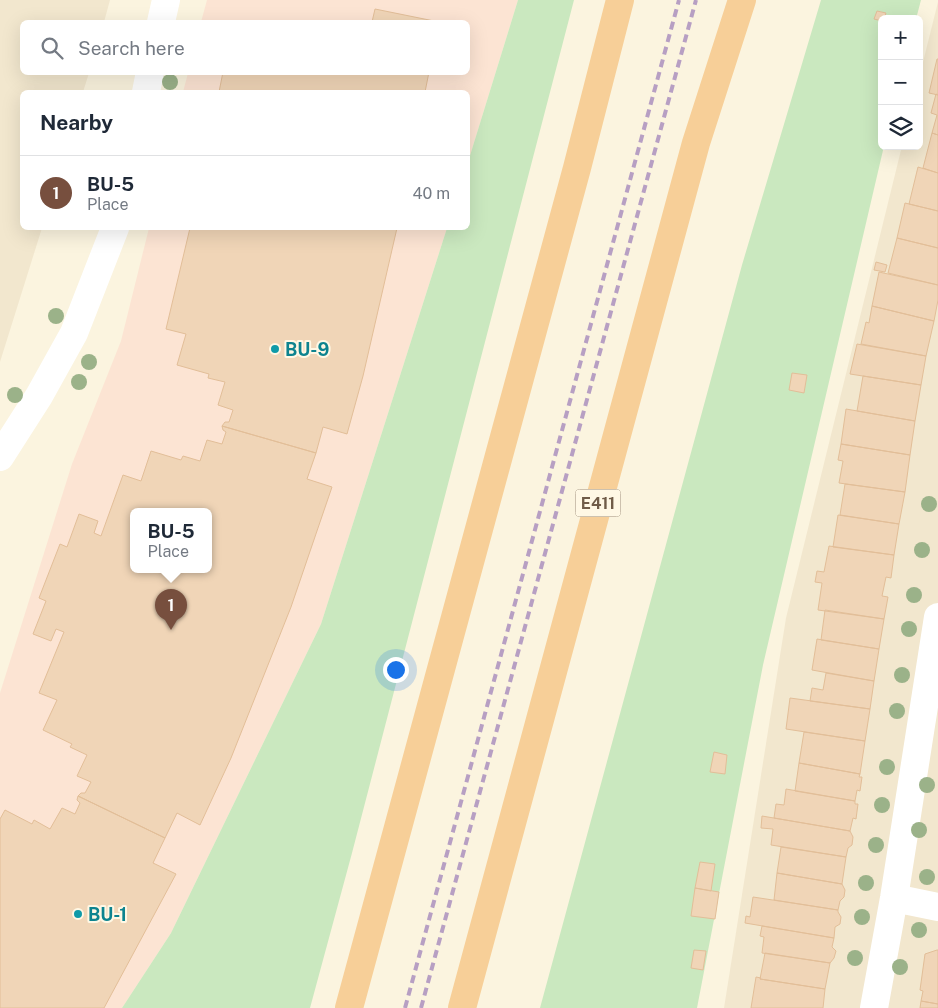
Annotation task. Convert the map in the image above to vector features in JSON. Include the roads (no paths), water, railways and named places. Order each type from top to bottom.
[{"type":"highway","points":[[349,1008],[574,177],[620,0]]},
{"type":"highway","name":"E411","points":[[462,1008],[508,832],[696,143],[742,0]]},
{"type":"street","points":[[161,20],[166,0]]},
{"type":"street","points":[[146,90],[149,75]]},
{"type":"street","points":[[0,457],[39,396],[74,333],[114,230]]},
{"type":"street","points":[[874,1008],[894,898],[938,617]]},
{"type":"street","points":[[894,898],[938,907]]},
{"type":"railway","points":[[405,1008],[679,0]]},
{"type":"railway","points":[[421,1008],[696,0]]},
{"type":"place","name":"BU-9","points":[[275,349]]},
{"type":"place","name":"BU-5","points":[[171,630]]},
{"type":"place","name":"BU-1","points":[[78,914]]}]
